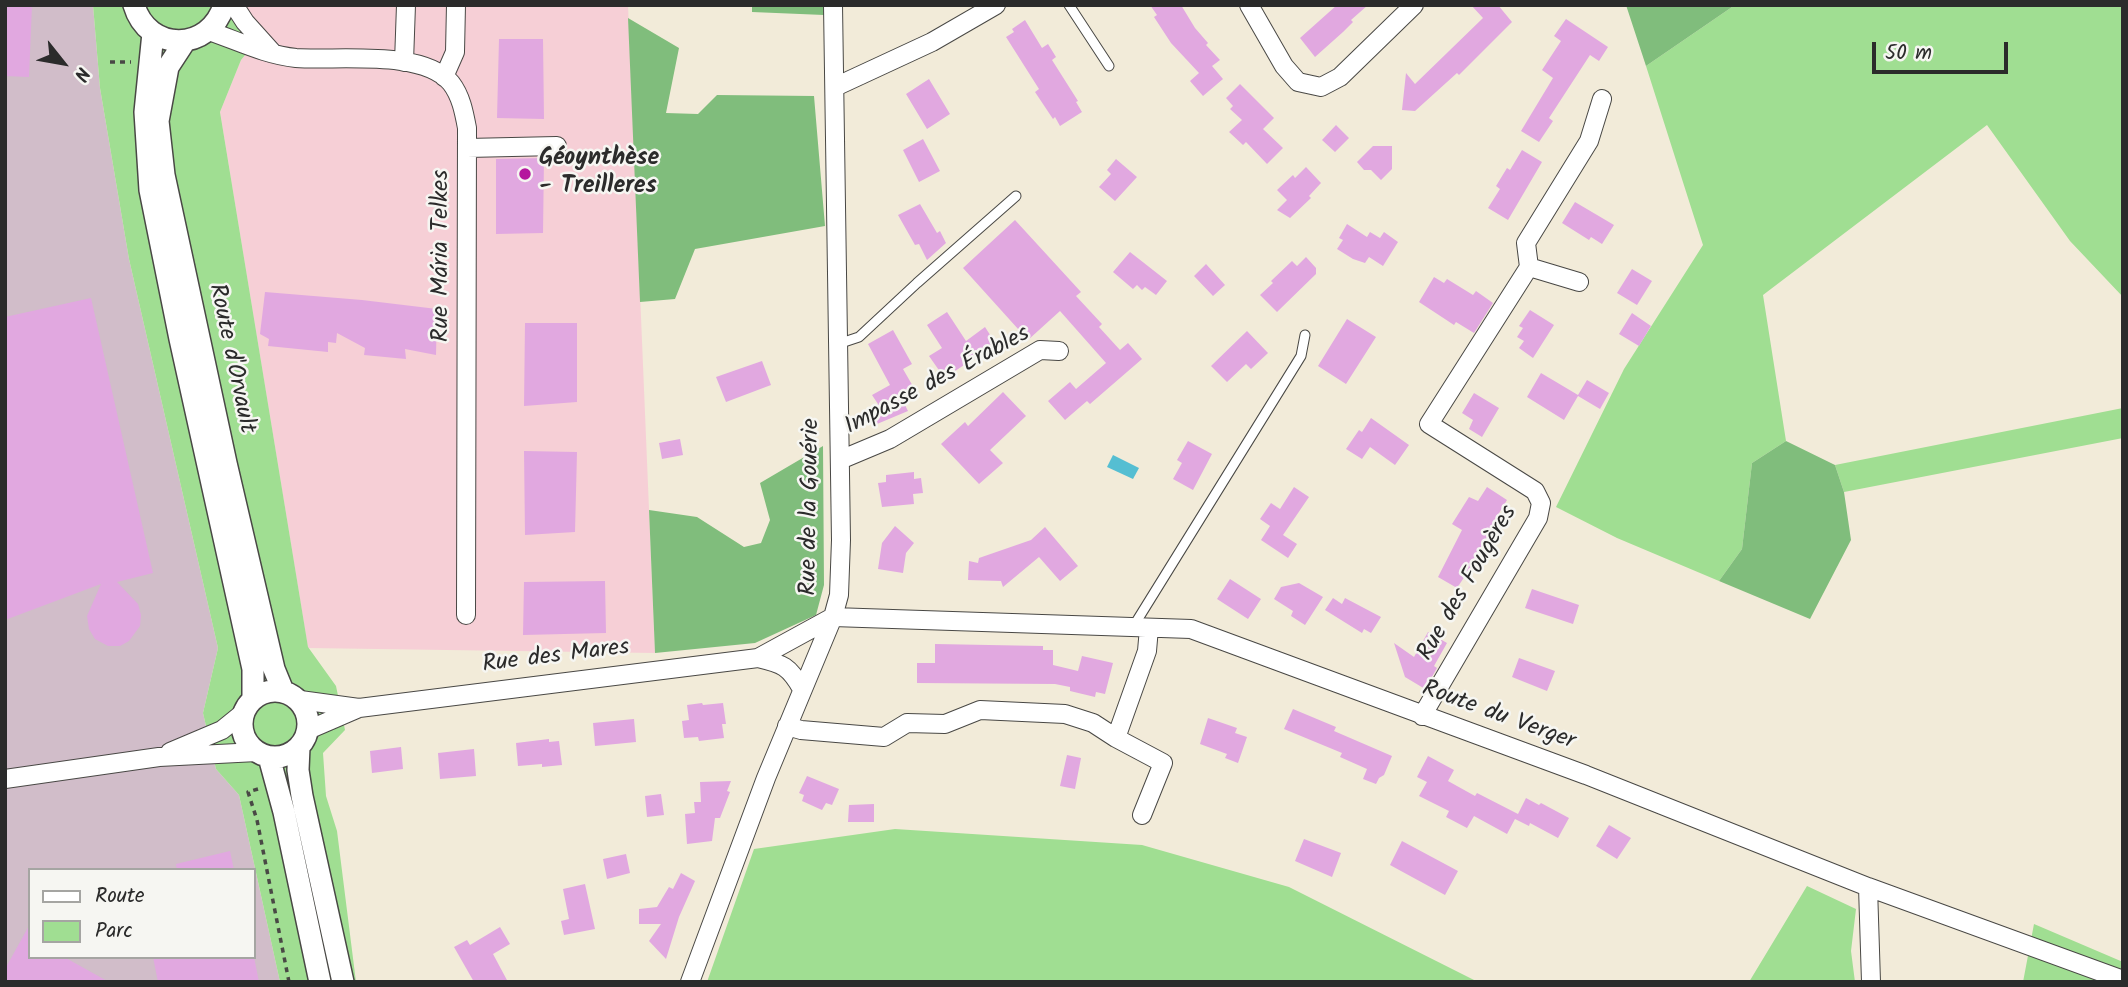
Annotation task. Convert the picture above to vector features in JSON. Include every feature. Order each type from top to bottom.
[{"type":"street","points":[[134,5],[142,23],[153,33],[163,38],[185,41],[209,31],[221,15],[224,5]]},
{"type":"street","points":[[234,5],[245,22],[274,54]]},
{"type":"street","points":[[404,62],[406,5]]},
{"type":"street","points":[[209,31],[274,54],[296,58],[404,62],[437,70],[444,77],[455,52],[456,5]]},
{"type":"street","name":"Rue de la Gouérie","points":[[690,982],[787,726],[833,617],[839,595],[840,460],[833,5]]},
{"type":"street","points":[[835,87],[932,42],[996,5]]},
{"type":"street","points":[[1249,5],[1284,66],[1298,82],[1321,87],[1340,77],[1414,5]]},
{"type":"street","points":[[153,33],[145,112],[150,190],[180,339],[254,669],[242,731],[247,742],[263,754],[276,783],[320,982]]},
{"type":"street","name":"Route d'Orvault","points":[[185,41],[168,67],[158,121],[164,175],[229,476],[275,669],[291,695]]},
{"type":"street","name":"Rue Mária Telkes","points":[[444,77],[452,84],[461,102],[467,128],[466,615]]},
{"type":"street","name":"Rue des Fougères","points":[[1422,716],[1538,518],[1541,503],[1535,491],[1429,424],[1529,267],[1526,243],[1589,141],[1602,99]]},
{"type":"street","points":[[467,148],[557,146]]},
{"type":"street","points":[[1529,267],[1578,282]]},
{"type":"street","name":"Impasse des Érables","points":[[840,460],[890,439],[1040,351],[1059,351]]},
{"type":"street","name":"Rue des Mares","points":[[758,658],[833,617]]},
{"type":"street","name":"Route du Verger","points":[[833,617],[1191,629],[1586,775],[1868,887],[2123,980]]},
{"type":"street","points":[[1116,738],[1147,651],[1141,627]]},
{"type":"street","name":"Rue des Mares","points":[[291,695],[359,708],[758,658],[779,663],[792,671],[802,689]]},
{"type":"street","points":[[159,757],[218,733],[267,691],[291,695],[307,714],[298,769],[343,982]]},
{"type":"street","name":"Rue des Mares","points":[[303,739],[359,708]]},
{"type":"street","points":[[787,726],[801,730],[884,737],[907,723],[945,724],[980,710],[1065,714],[1093,723],[1163,763],[1142,815]]},
{"type":"street","points":[[5,779],[159,757],[263,754],[283,756],[303,739]]},
{"type":"street","points":[[1868,887],[1871,982]]},
{"type":"lane","points":[[1069,5],[1109,66]]},
{"type":"lane","points":[[838,344],[859,337],[1016,196]]},
{"type":"lane","points":[[1141,627],[1301,356],[1305,335]]},
{"type":"path","points":[[276,783],[248,792],[257,820],[289,982]]},
{"type":"shaded area","points":[[5,5],[93,5],[100,88],[129,259],[218,648],[203,713],[216,769],[239,795],[255,868],[28,868],[28,959],[256,959],[256,873],[280,982],[5,982]]},
{"type":"shaded area","points":[[238,5],[628,5],[655,653],[308,648],[220,112],[241,60],[264,33]]},
{"type":"green space","points":[[93,5],[238,5],[264,32],[241,60],[220,112],[308,647],[336,686],[345,730],[323,753],[326,796],[337,831],[356,982],[280,982],[239,795],[216,769],[203,713],[218,648],[129,259],[100,88]]},
{"type":"green space","points":[[752,5],[824,5],[824,15],[752,12]]},
{"type":"green space","points":[[1626,5],[1735,5],[1646,66]]},
{"type":"green space","points":[[1735,5],[2123,5],[2123,297],[2070,241],[1987,125],[1763,295],[1786,441],[1752,463],[1742,549],[1719,581],[1617,538],[1556,507],[1624,369],[1703,245],[1646,66]]},
{"type":"green space","points":[[628,18],[679,48],[666,113],[698,114],[717,95],[814,96],[825,226],[695,249],[675,299],[640,302]]},
{"type":"green space","points":[[2123,408],[2123,438],[1844,492],[1835,465]]},
{"type":"green space","points":[[1786,441],[1835,465],[1844,492],[1851,540],[1810,619],[1719,581],[1742,549],[1752,463]]},
{"type":"green space","points":[[823,446],[824,585],[816,615],[755,643],[655,653],[649,510],[697,517],[744,547],[761,543],[770,520],[760,483]]},
{"type":"green space","points":[[895,829],[1142,845],[1289,887],[1478,982],[707,982],[754,849]]},
{"type":"green space","points":[[1807,886],[1856,909],[1851,951],[1855,982],[1749,982]]},
{"type":"green space","points":[[2034,924],[2123,962],[2123,982],[2023,982]]},
{"type":"water","points":[[1113,455],[1139,468],[1133,479],[1107,467]]},
{"type":"building","points":[[5,5],[32,5],[29,77],[5,76]]},
{"type":"building","points":[[1150,5],[1181,5],[1208,43],[1206,45],[1220,60],[1212,66],[1223,79],[1203,96],[1190,81],[1199,73],[1171,43],[1154,17],[1157,15]]},
{"type":"building","points":[[1337,5],[1368,5],[1315,57],[1300,38]]},
{"type":"building","points":[[1471,5],[1498,5],[1512,22],[1459,75],[1457,73],[1415,111],[1402,110],[1406,73],[1415,84],[1483,18]]},
{"type":"building","points":[[1566,19],[1608,47],[1599,61],[1590,55],[1549,118],[1553,121],[1539,142],[1521,131],[1553,78],[1542,70],[1561,41],[1554,36]]},
{"type":"building","points":[[1025,20],[1042,48],[1048,44],[1056,57],[1052,60],[1082,112],[1060,126],[1035,92],[1039,89],[1006,37]]},
{"type":"building","points":[[499,39],[543,39],[544,119],[497,118]]},
{"type":"building","points":[[929,79],[950,114],[927,129],[906,94]]},
{"type":"building","points":[[1240,84],[1274,118],[1263,129],[1283,148],[1267,164],[1246,142],[1243,145],[1229,132],[1242,120],[1230,109],[1233,106],[1226,98]]},
{"type":"building","points":[[1336,125],[1349,138],[1335,152],[1322,140]]},
{"type":"building","points":[[923,139],[940,171],[919,182],[903,150]]},
{"type":"building","points":[[1373,146],[1392,146],[1392,169],[1381,180],[1371,170],[1364,170],[1357,162]]},
{"type":"building","points":[[1522,150],[1542,162],[1508,220],[1488,208],[1500,189],[1496,186]]},
{"type":"building","points":[[544,158],[543,233],[496,234],[496,159]]},
{"type":"building","points":[[1116,159],[1137,177],[1115,201],[1099,187],[1111,174],[1107,170]]},
{"type":"building","points":[[1306,167],[1321,183],[1309,196],[1311,198],[1290,218],[1277,210],[1287,200],[1277,190]]},
{"type":"building","points":[[1575,202],[1614,225],[1602,244],[1591,237],[1589,240],[1562,223]]},
{"type":"building","points":[[920,204],[946,243],[927,260],[898,215]]},
{"type":"building","points":[[1015,220],[1081,292],[1076,296],[1102,324],[1099,327],[1120,350],[1128,343],[1142,359],[1090,404],[1087,401],[1065,420],[1048,401],[1070,382],[1076,389],[1106,363],[1060,311],[1028,340],[963,268]]},
{"type":"building","points":[[1347,224],[1367,237],[1370,232],[1380,238],[1384,232],[1398,242],[1383,266],[1369,257],[1365,263],[1353,259],[1337,249],[1343,240],[1339,238]]},
{"type":"building","points":[[1130,252],[1167,281],[1156,295],[1145,287],[1142,290],[1137,285],[1133,289],[1113,272]]},
{"type":"building","points":[[1306,257],[1316,268],[1316,274],[1277,312],[1260,295],[1292,261],[1297,266]]},
{"type":"building","points":[[1206,264],[1225,285],[1213,296],[1194,276]]},
{"type":"building","points":[[1632,269],[1652,281],[1637,305],[1617,293]]},
{"type":"building","points":[[1434,277],[1444,283],[1447,279],[1473,295],[1476,291],[1493,303],[1474,333],[1456,322],[1454,325],[1419,302]]},
{"type":"building","points":[[265,292],[437,309],[436,355],[405,349],[406,359],[364,355],[365,348],[337,333],[336,343],[328,342],[328,352],[268,346],[269,339],[260,334]]},
{"type":"building","points":[[91,298],[153,573],[117,582],[138,604],[141,615],[140,626],[129,641],[120,646],[108,646],[95,639],[89,629],[87,616],[101,584],[5,620],[5,317]]},
{"type":"building","points":[[1530,310],[1554,325],[1533,358],[1519,348],[1524,341],[1517,337],[1523,328],[1519,326]]},
{"type":"building","points":[[947,312],[966,341],[985,327],[996,344],[943,376],[929,356],[942,348],[927,325]]},
{"type":"building","points":[[1632,313],[1651,326],[1639,346],[1619,334]]},
{"type":"building","points":[[1347,319],[1376,337],[1346,384],[1318,366]]},
{"type":"building","points":[[525,323],[577,323],[577,402],[524,406]]},
{"type":"building","points":[[893,330],[912,364],[903,369],[918,395],[905,405],[908,411],[877,424],[869,409],[878,404],[872,395],[890,385],[868,344]]},
{"type":"building","points":[[1247,331],[1268,353],[1251,369],[1246,364],[1227,382],[1211,366]]},
{"type":"building","points":[[762,361],[771,385],[726,402],[716,377]]},
{"type":"building","points":[[1541,373],[1578,395],[1587,380],[1609,393],[1600,409],[1578,396],[1564,420],[1527,397]]},
{"type":"building","points":[[1003,392],[1026,416],[990,450],[1003,463],[979,484],[941,444],[965,422],[968,426]]},
{"type":"building","points":[[1474,393],[1499,408],[1482,437],[1469,429],[1473,420],[1462,413]]},
{"type":"building","points":[[1371,418],[1409,445],[1395,465],[1370,447],[1362,459],[1346,449]]},
{"type":"building","points":[[680,439],[683,455],[662,459],[659,443]]},
{"type":"building","points":[[1188,441],[1212,454],[1193,490],[1173,479],[1182,463],[1177,460]]},
{"type":"building","points":[[524,451],[577,452],[575,532],[525,535]]},
{"type":"building","points":[[914,472],[914,479],[921,478],[923,493],[913,494],[914,504],[882,507],[878,483],[886,482],[886,475]]},
{"type":"building","points":[[1294,487],[1309,497],[1283,535],[1297,544],[1288,558],[1261,540],[1270,526],[1260,519],[1271,503],[1280,509]]},
{"type":"building","points":[[1487,487],[1507,500],[1479,550],[1481,552],[1457,588],[1438,577],[1462,530],[1452,524],[1469,497],[1478,501]]},
{"type":"building","points":[[895,526],[914,543],[906,553],[903,573],[878,569],[882,543]]},
{"type":"building","points":[[1045,527],[1078,566],[1060,581],[1039,557],[1003,587],[1001,581],[968,580],[969,561],[978,563],[979,558],[1031,540]]},
{"type":"building","points":[[1230,579],[1261,599],[1248,619],[1217,599]]},
{"type":"building","points":[[605,581],[606,633],[523,635],[524,582]]},
{"type":"building","points":[[1299,583],[1323,597],[1305,625],[1291,616],[1293,611],[1274,599],[1281,587]]},
{"type":"building","points":[[1532,589],[1579,605],[1573,624],[1525,608]]},
{"type":"building","points":[[1333,598],[1342,604],[1345,598],[1381,617],[1371,633],[1364,629],[1362,633],[1325,610]]},
{"type":"building","points":[[1428,632],[1447,643],[1425,689],[1405,677],[1394,643],[1414,657]]},
{"type":"building","points":[[935,644],[1043,646],[1043,650],[1053,650],[1053,665],[1078,671],[1082,656],[1113,663],[1105,694],[1096,692],[1095,697],[1055,684],[917,683],[917,663],[935,663]]},
{"type":"building","points":[[1519,658],[1555,671],[1547,691],[1512,677]]},
{"type":"building","points":[[723,703],[726,724],[722,724],[724,738],[699,741],[698,737],[684,738],[682,721],[689,720],[687,705]]},
{"type":"building","points":[[1293,709],[1336,727],[1334,731],[1392,756],[1384,775],[1376,784],[1363,779],[1367,769],[1340,757],[1342,753],[1284,729]]},
{"type":"building","points":[[1208,718],[1237,728],[1235,733],[1247,737],[1238,763],[1225,758],[1227,754],[1200,744]]},
{"type":"building","points":[[634,719],[636,742],[595,746],[593,723]]},
{"type":"building","points":[[549,739],[549,742],[559,741],[562,765],[518,766],[516,743]]},
{"type":"building","points":[[401,747],[403,769],[372,773],[370,751]]},
{"type":"building","points":[[474,749],[476,776],[440,779],[438,753]]},
{"type":"building","points":[[1067,755],[1081,758],[1075,789],[1060,786]]},
{"type":"building","points":[[1428,756],[1454,770],[1448,781],[1475,796],[1477,793],[1518,814],[1526,798],[1569,818],[1558,838],[1530,823],[1529,826],[1515,819],[1507,834],[1474,816],[1467,828],[1446,817],[1449,811],[1419,796],[1427,782],[1417,777]]},
{"type":"building","points":[[807,776],[839,789],[832,805],[826,803],[822,810],[802,801],[804,795],[799,793]]},
{"type":"building","points":[[731,781],[727,791],[730,792],[720,818],[715,818],[712,841],[687,844],[685,814],[695,813],[694,802],[701,802],[700,782]]},
{"type":"building","points":[[661,794],[664,815],[647,817],[645,796]]},
{"type":"building","points":[[874,804],[874,822],[848,822],[849,805]]},
{"type":"building","points":[[1609,825],[1631,838],[1617,859],[1596,846]]},
{"type":"building","points":[[1304,839],[1341,853],[1332,877],[1295,861]]},
{"type":"building","points":[[1402,841],[1458,871],[1445,895],[1390,865]]},
{"type":"building","points":[[230,851],[234,868],[177,868],[176,864]]},
{"type":"building","points":[[626,854],[630,873],[607,879],[603,859]]},
{"type":"building","points":[[681,873],[695,881],[679,917],[666,959],[649,941],[661,924],[639,924],[639,909],[657,907],[669,887],[673,889]]},
{"type":"building","points":[[585,884],[595,929],[564,935],[561,921],[569,919],[563,889]]},
{"type":"building","points":[[500,927],[510,944],[493,954],[508,982],[474,982],[454,947],[467,940],[470,945]]},
{"type":"building","points":[[28,928],[28,959],[68,959],[109,982],[5,982],[5,969]]},
{"type":"building","points":[[153,959],[254,959],[259,982],[158,982]]},
{"type":"place","name":"Géoynthèse - Treilleres","points":[[525,174]]}]
